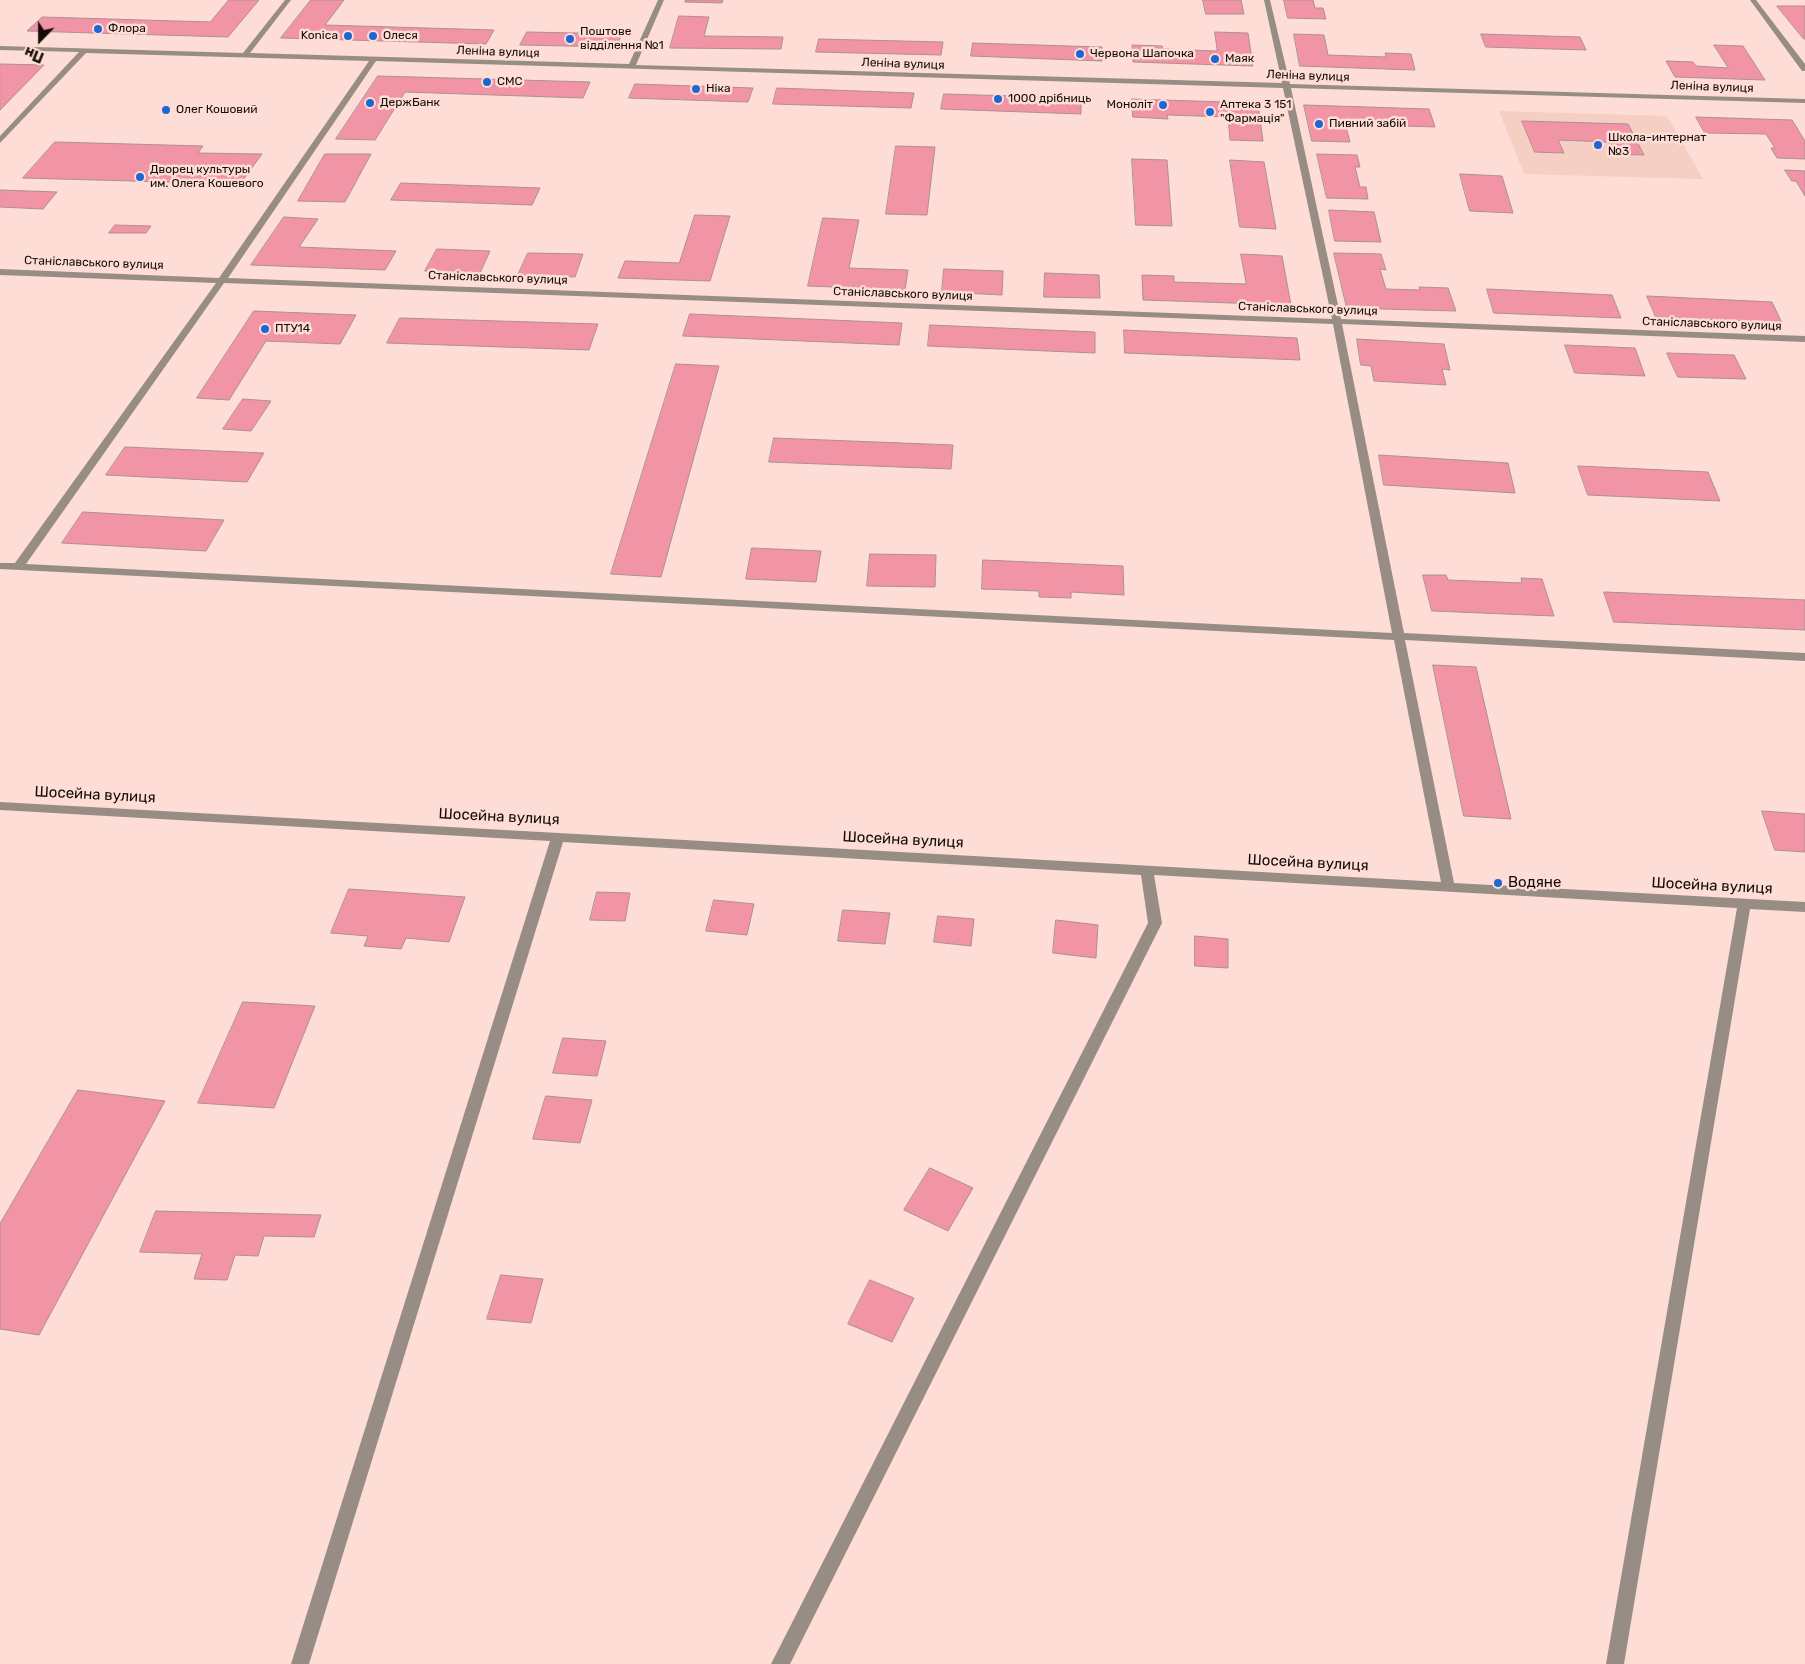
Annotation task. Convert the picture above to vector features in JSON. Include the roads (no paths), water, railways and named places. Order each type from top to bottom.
[{"type":"street","points":[[244,56],[288,0]]},
{"type":"street","points":[[631,67],[660,0]]},
{"type":"street","points":[[1266,0],[1287,87],[1338,323],[1448,887]]},
{"type":"street","points":[[1753,0],[1805,69]]},
{"type":"street","name":"Леніна вулиця","points":[[0,48],[1805,101]]},
{"type":"street","points":[[0,141],[84,51]]},
{"type":"street","points":[[18,567],[222,280],[374,60]]},
{"type":"street","name":"Станіславського вулиця","points":[[0,272],[1805,339]]},
{"type":"street","points":[[0,566],[1805,657]]},
{"type":"street","name":"Шосейна вулиця","points":[[0,806],[1805,907]]},
{"type":"street","points":[[300,1664],[558,837]]},
{"type":"street","points":[[780,1664],[1154,922],[1147,870]]},
{"type":"street","points":[[1615,1664],[1744,904]]},
{"type":"place","name":"Флора","points":[[98,29]]},
{"type":"place","name":"Konica","points":[[348,36]]},
{"type":"place","name":"Олеся","points":[[373,36]]},
{"type":"place","name":"Поштове відділення №1","points":[[570,39]]},
{"type":"place","name":"Червона Шапочка","points":[[1080,54]]},
{"type":"place","name":"Маяк","points":[[1215,59]]},
{"type":"place","name":"СМС","points":[[487,82]]},
{"type":"place","name":"Ніка","points":[[696,89]]},
{"type":"place","name":"1000 дрібниць","points":[[998,99]]},
{"type":"place","name":"ДержБанк","points":[[370,103]]},
{"type":"place","name":"Моноліт","points":[[1163,105]]},
{"type":"place","name":"Олег Кошовий","points":[[166,110]]},
{"type":"place","name":"Аптека 3 151 \"Фармація\"","points":[[1210,112]]},
{"type":"place","name":"Пивний забій","points":[[1319,124]]},
{"type":"place","name":"Школа-интернат №3","points":[[1598,145]]},
{"type":"place","name":"Дворец культуры им. Олега Кошевого","points":[[140,177]]},
{"type":"place","name":"ПТУ14","points":[[265,329]]},
{"type":"place","name":"Водяне","points":[[1498,883]]}]
